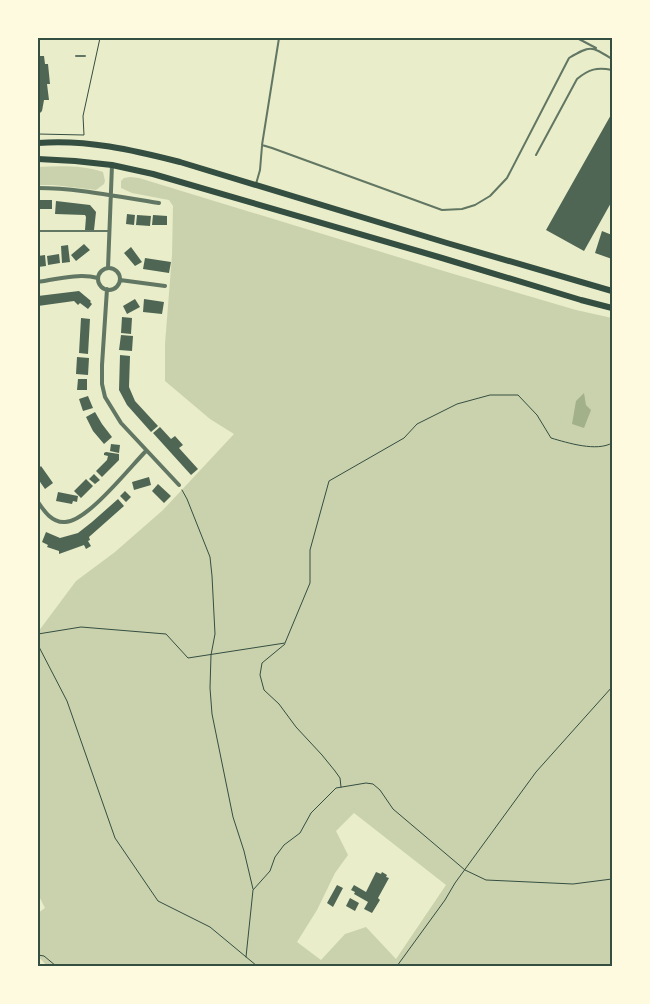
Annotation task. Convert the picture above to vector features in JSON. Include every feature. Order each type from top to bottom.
[{"type":"highway","points":[[38,143],[96,144],[136,151],[180,162],[612,291]]},
{"type":"highway","points":[[38,159],[112,165],[153,174],[612,308]]},
{"type":"street","points":[[108,268],[112,165]]},
{"type":"street","points":[[38,188],[159,203]]},
{"type":"street","points":[[108,268],[113,268],[120,276],[118,285],[107,289],[100,285],[98,278],[101,271],[108,268]]},
{"type":"street","points":[[38,282],[73,277],[98,278]]},
{"type":"street","points":[[120,280],[165,286]]},
{"type":"street","points":[[107,289],[102,365],[102,384],[105,397],[121,423],[179,485]]},
{"type":"street","points":[[38,502],[47,514],[58,521],[65,522],[78,518],[107,493],[146,450]]},
{"type":"lane","points":[[256,186],[279,38]]},
{"type":"lane","points":[[577,38],[612,58]]},
{"type":"lane","points":[[262,145],[442,210],[462,210],[490,196],[507,178],[569,58],[583,49],[596,48]]},
{"type":"lane","points":[[76,56],[85,56]]},
{"type":"lane","points":[[536,154],[577,79],[586,72],[600,68],[612,70]]},
{"type":"lane","points":[[38,232],[110,231]]},
{"type":"path","points":[[38,134],[84,134],[83,116],[100,38]]},
{"type":"path","points":[[341,787],[340,778],[335,771],[296,727],[279,704],[264,690],[260,675],[262,663],[285,643],[310,583],[310,550],[330,481],[404,438],[417,424],[457,404],[490,395],[518,394],[536,415],[551,438],[574,445],[606,446],[612,443]]},
{"type":"path","points":[[179,485],[187,499],[210,557],[215,634],[211,655],[210,688],[213,722],[233,817],[244,851],[253,890],[246,958]]},
{"type":"path","points":[[38,634],[81,627],[166,634],[188,658],[285,643]]},
{"type":"path","points":[[38,644],[66,700],[115,838],[158,902],[210,927],[257,966]]},
{"type":"path","points":[[397,966],[536,772],[612,687]]},
{"type":"path","points":[[253,890],[270,871],[275,857],[284,846],[300,833],[311,813],[336,788],[366,783],[374,784],[393,809],[465,870],[486,880],[573,884],[612,878]]},
{"type":"path","points":[[38,955],[44,956],[56,966]]},
{"type":"shaded area","points":[[71,166],[87,168],[103,172],[105,181],[96,190],[38,185],[38,167]]},
{"type":"shaded area","points":[[124,178],[139,178],[447,272],[576,310],[612,318],[612,966],[47,966],[38,956],[38,913],[45,908],[38,894],[38,632],[76,581],[115,552],[163,510],[234,434],[210,419],[165,381],[165,344],[172,255],[173,206],[169,200],[132,193],[121,188],[121,181]],"holes":[[[354,813],[446,885],[396,959],[366,927],[345,934],[321,960],[297,942],[317,910],[335,873],[348,855],[336,831]]]},
{"type":"shaded area","points":[[584,393],[586,405],[591,410],[584,428],[572,424],[576,401]]},
{"type":"building","points":[[38,49],[40,56],[44,56],[45,64],[48,64],[50,84],[47,84],[49,100],[44,100],[42,111],[38,115]]},
{"type":"building","points":[[612,113],[612,201],[584,251],[546,230]]},
{"type":"building","points":[[38,200],[52,200],[52,209],[38,209]]},
{"type":"building","points":[[56,201],[90,205],[96,212],[94,230],[85,230],[85,215],[55,214]]},
{"type":"building","points":[[127,214],[135,215],[134,225],[126,224]]},
{"type":"building","points":[[137,215],[151,216],[150,226],[136,225]]},
{"type":"building","points":[[153,215],[167,216],[167,225],[152,225]]},
{"type":"building","points":[[602,231],[612,235],[612,259],[595,253]]},
{"type":"building","points":[[84,244],[90,250],[76,261],[71,255]]},
{"type":"building","points":[[68,245],[70,262],[62,263],[61,246]]},
{"type":"building","points":[[131,247],[142,262],[135,266],[124,253]]},
{"type":"building","points":[[59,254],[60,263],[48,265],[47,256]]},
{"type":"building","points":[[45,255],[46,266],[38,267],[38,256]]},
{"type":"building","points":[[145,258],[171,262],[169,273],[143,269]]},
{"type":"building","points":[[79,291],[91,301],[92,304],[88,309],[74,301],[38,306],[38,296]]},
{"type":"building","points":[[135,299],[140,307],[127,314],[123,306]]},
{"type":"building","points":[[144,299],[164,302],[162,314],[143,312]]},
{"type":"building","points":[[122,317],[132,318],[131,334],[121,333]]},
{"type":"building","points":[[81,318],[90,319],[88,354],[79,353]]},
{"type":"building","points":[[121,335],[133,336],[132,351],[119,350]]},
{"type":"building","points":[[120,355],[130,356],[129,387],[135,401],[158,426],[151,432],[127,405],[119,390]]},
{"type":"building","points":[[77,357],[89,358],[88,375],[76,374]]},
{"type":"building","points":[[78,379],[87,379],[87,390],[77,390]]},
{"type":"building","points":[[88,396],[93,408],[83,411],[79,399]]},
{"type":"building","points":[[95,412],[112,437],[104,444],[93,431],[86,417]]},
{"type":"building","points":[[160,427],[171,439],[175,436],[183,445],[179,448],[198,469],[191,475],[153,433]]},
{"type":"building","points":[[111,444],[120,445],[119,453],[110,451]]},
{"type":"building","points":[[106,452],[119,454],[119,460],[102,477],[96,471],[107,460],[108,456],[104,455]]},
{"type":"building","points":[[41,466],[53,483],[45,489],[38,479],[38,469]]},
{"type":"building","points":[[94,474],[100,480],[95,484],[89,479]]},
{"type":"building","points":[[149,477],[151,485],[134,490],[132,482]]},
{"type":"building","points":[[86,479],[93,486],[81,498],[74,491]]},
{"type":"building","points":[[158,484],[171,496],[164,503],[152,491]]},
{"type":"building","points":[[125,491],[131,497],[126,502],[120,496]]},
{"type":"building","points":[[58,492],[78,496],[77,502],[73,501],[72,504],[56,501]]},
{"type":"building","points":[[118,499],[124,506],[89,537],[90,540],[88,541],[91,546],[86,549],[84,545],[59,554],[59,551],[47,547],[48,545],[42,542],[46,532],[60,538],[78,533]]},
{"type":"building","points":[[376,872],[381,874],[382,872],[389,878],[378,898],[380,900],[372,913],[364,909],[368,902],[354,894],[355,892],[351,890],[354,885],[366,892]]},
{"type":"building","points":[[337,885],[343,888],[333,907],[327,903]]},
{"type":"building","points":[[350,898],[359,903],[355,911],[346,906]]}]
